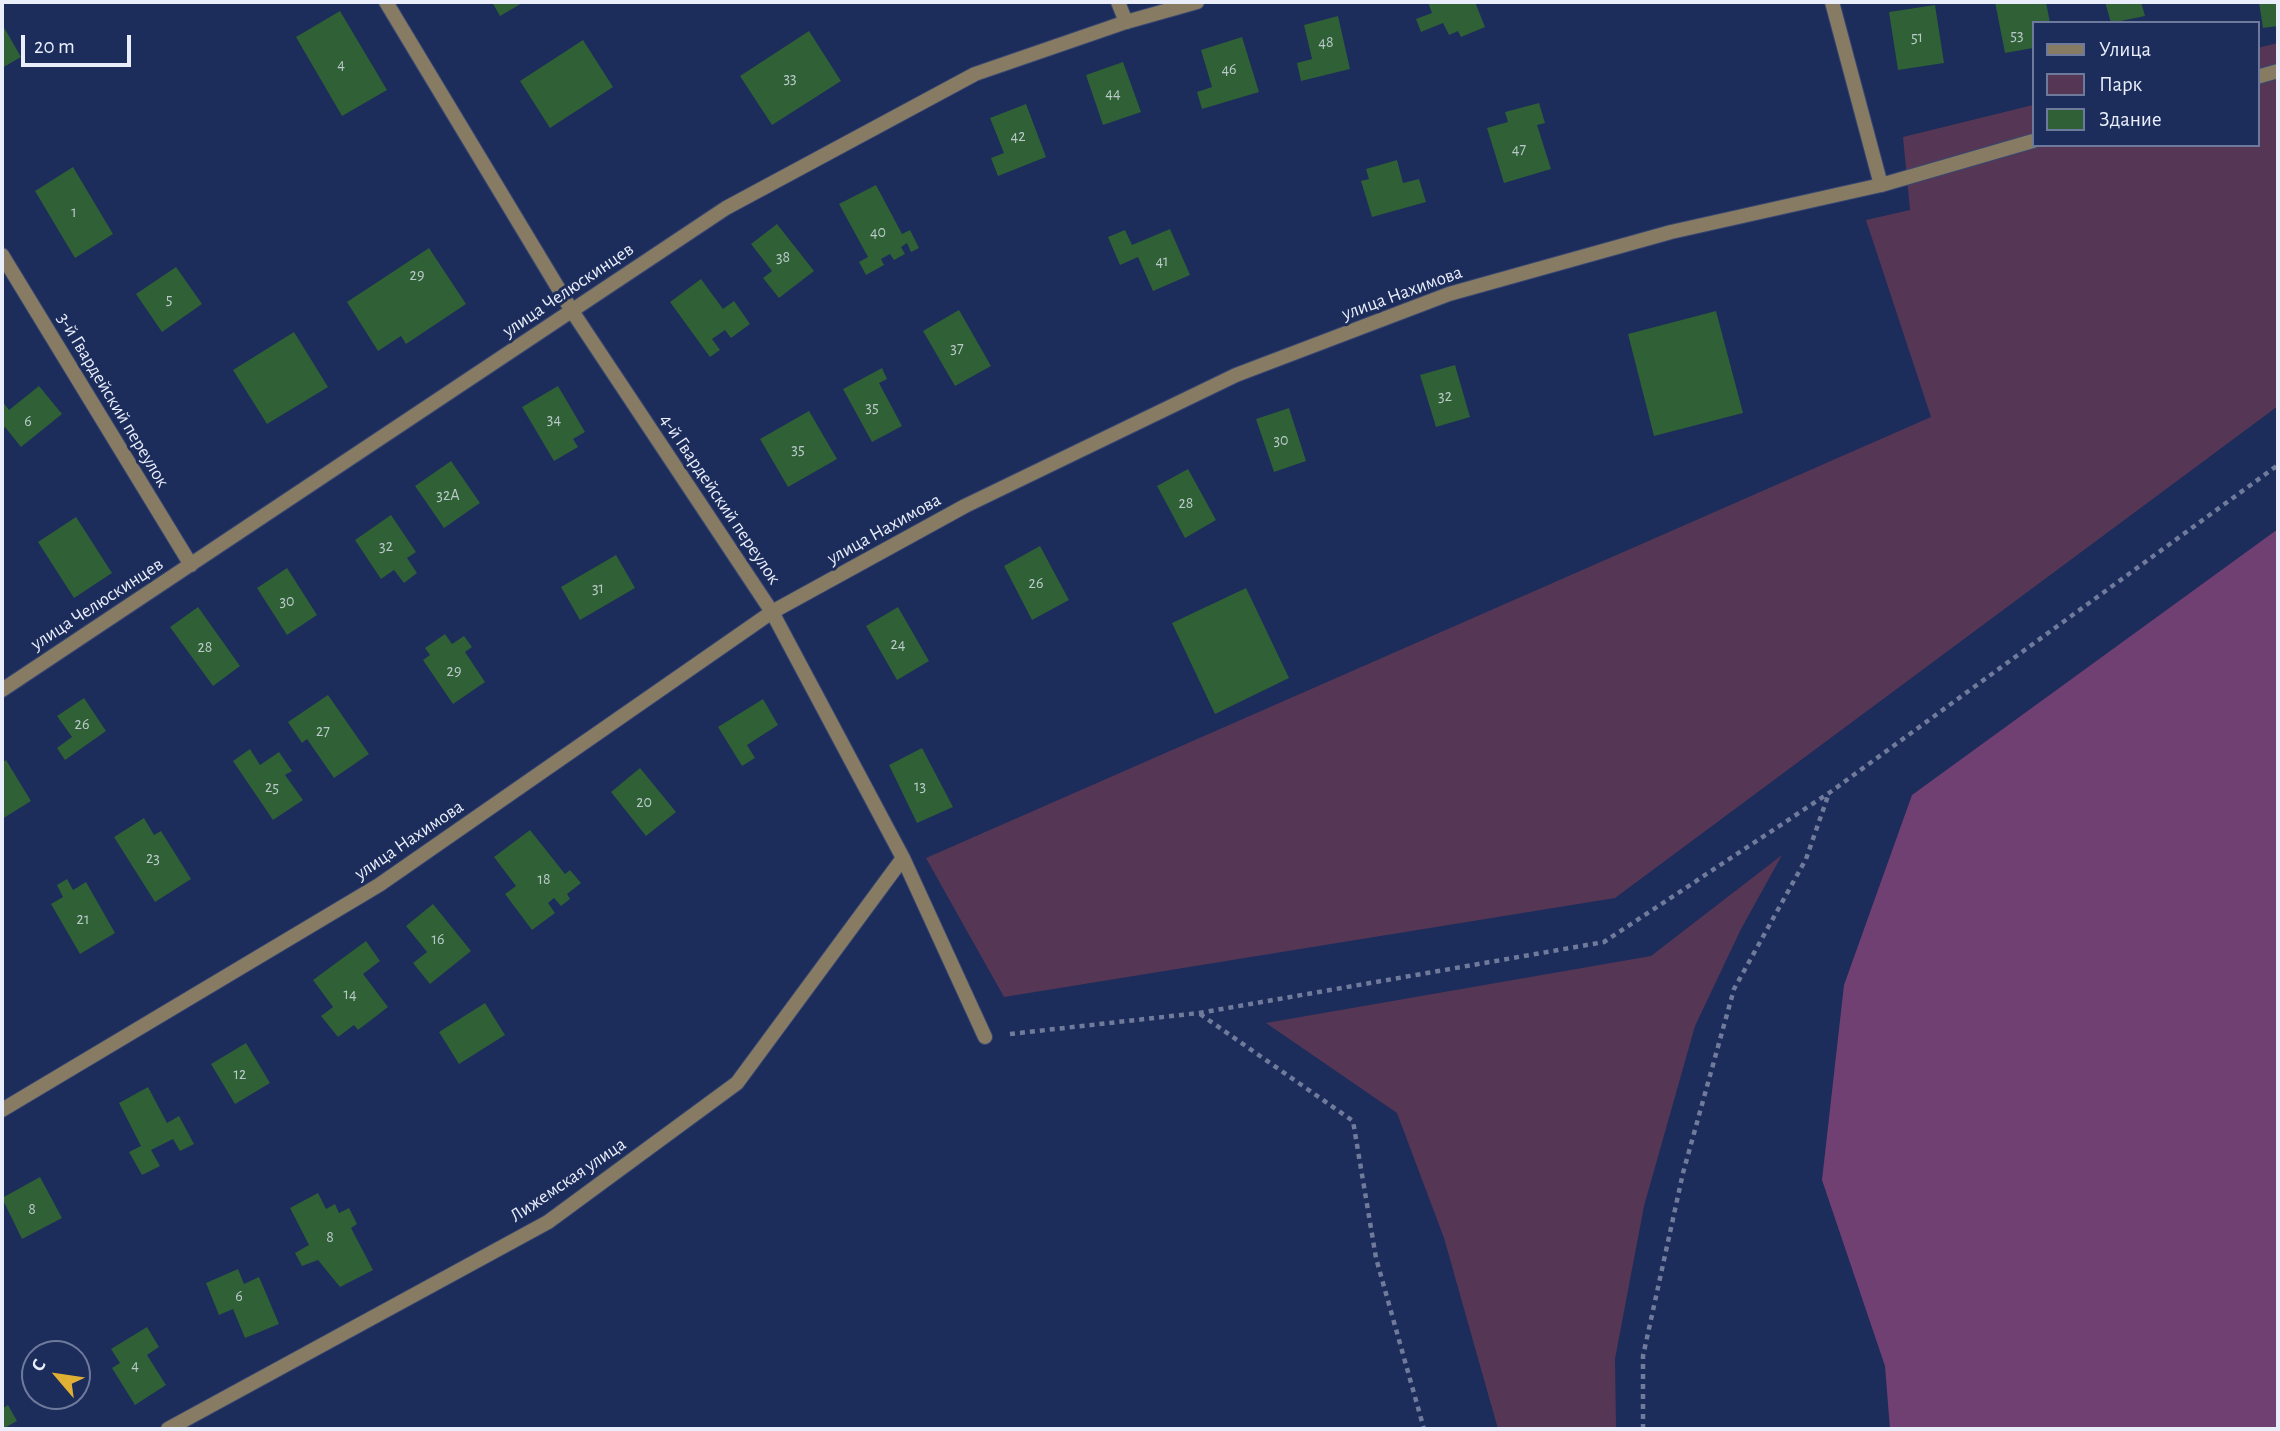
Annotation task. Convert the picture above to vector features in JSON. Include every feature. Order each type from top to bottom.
[{"type":"street","name":"4-й Гвардейский переулок","points":[[386,2],[572,311],[772,612],[904,858],[985,1037]]},
{"type":"street","points":[[1118,2],[1126,22]]},
{"type":"street","name":"улица Челюскинцев","points":[[2,690],[726,208],[975,74],[1126,22],[1197,2]]},
{"type":"street","points":[[1832,2],[1881,185]]},
{"type":"street","points":[[2259,76],[2278,71]]},
{"type":"street","name":"улица Нахимова","points":[[2,1110],[379,885],[772,612],[965,506],[1236,375],[1449,294],[1671,232],[1881,185],[2032,141]]},
{"type":"street","name":"3-й Гвардейский переулок","points":[[2,255],[191,565]]},
{"type":"street","name":"Лижемская улица","points":[[168,1429],[548,1222],[737,1083],[904,858]]},
{"type":"path","points":[[985,1037],[1199,1013],[1604,943],[1829,793],[2278,465]]},
{"type":"path","points":[[1643,1429],[1643,1356],[1683,1174],[1734,989],[1806,859],[1829,793]]},
{"type":"path","points":[[1199,1013],[1353,1121],[1376,1258],[1424,1429]]},
{"type":"green space","points":[[2278,43],[2278,406],[1615,898],[1004,997],[926,858],[1931,417],[1866,220],[1910,210],[1903,137],[2032,105],[2032,147],[2259,147],[2259,48]]},
{"type":"green space","points":[[1782,855],[1741,929],[1695,1026],[1644,1206],[1615,1359],[1616,1429],[1498,1429],[1444,1238],[1397,1113],[1266,1023],[1651,956]]},
{"type":"shaded area","points":[[2278,529],[2278,1429],[1890,1429],[1885,1366],[1822,1180],[1844,985],[1912,795]]},
{"type":"building","points":[[492,2],[524,2],[500,16]]},
{"type":"building","points":[[1428,2],[1475,2],[1485,27],[1461,37],[1458,31],[1449,35],[1443,23],[1421,32],[1416,19],[1432,13]]},
{"type":"building","points":[[1995,2],[2046,2],[2050,21],[2032,21],[2032,48],[2005,53]]},
{"type":"building","points":[[2105,2],[2141,2],[2145,16],[2110,21]]},
{"type":"building","points":[[2259,2],[2278,2],[2278,26],[2263,28]]},
{"type":"building","points":[[1935,5],[1944,63],[1898,70],[1889,12]]},
{"type":"building","points":[[340,11],[387,90],[342,116],[296,37]]},
{"type":"building","points":[[1338,16],[1350,69],[1301,81],[1297,63],[1312,59],[1304,25]]},
{"type":"building","points":[[2,24],[21,57],[2,68]]},
{"type":"building","points":[[809,31],[841,81],[772,125],[740,76]]},
{"type":"building","points":[[1242,37],[1259,92],[1202,109],[1197,92],[1212,87],[1201,50]]},
{"type":"building","points":[[583,40],[613,87],[550,128],[520,81]]},
{"type":"building","points":[[1123,62],[1141,112],[1103,125],[1086,75]]},
{"type":"building","points":[[1539,103],[1545,123],[1537,125],[1551,169],[1504,183],[1487,128],[1508,122],[1505,112]]},
{"type":"building","points":[[1026,104],[1046,157],[998,176],[991,158],[1004,153],[990,118]]},
{"type":"building","points":[[1397,160],[1403,183],[1419,179],[1426,202],[1372,217],[1361,181],[1369,179],[1366,169]]},
{"type":"building","points":[[73,167],[113,234],[75,258],[35,191]]},
{"type":"building","points":[[876,185],[902,234],[910,230],[919,248],[911,252],[907,243],[901,247],[905,254],[894,260],[890,254],[881,259],[884,265],[866,275],[859,262],[868,257],[839,204]]},
{"type":"building","points":[[777,224],[814,271],[779,298],[763,278],[772,271],[751,244]]},
{"type":"building","points":[[1170,229],[1190,275],[1153,291],[1138,257],[1120,265],[1108,237],[1125,230],[1132,245]]},
{"type":"building","points":[[429,248],[466,304],[406,344],[401,336],[378,351],[347,302]]},
{"type":"building","points":[[176,267],[202,304],[162,332],[136,294]]},
{"type":"building","points":[[701,279],[723,309],[734,301],[750,324],[731,338],[725,330],[712,339],[720,350],[710,357],[670,302]]},
{"type":"building","points":[[959,310],[991,366],[955,386],[923,331]]},
{"type":"building","points":[[1716,311],[1743,413],[1654,436],[1628,334]]},
{"type":"building","points":[[294,332],[328,387],[267,424],[233,370]]},
{"type":"building","points":[[1455,365],[1470,417],[1436,427],[1420,375]]},
{"type":"building","points":[[882,368],[887,379],[879,383],[902,426],[872,442],[843,389]]},
{"type":"building","points":[[39,386],[62,414],[21,447],[5,427],[2,430],[2,401],[9,410]]},
{"type":"building","points":[[558,386],[585,432],[573,439],[578,447],[554,461],[522,407]]},
{"type":"building","points":[[1289,408],[1306,461],[1274,472],[1256,419]]},
{"type":"building","points":[[809,411],[837,459],[788,487],[760,439]]},
{"type":"building","points":[[451,461],[480,503],[444,528],[415,486]]},
{"type":"building","points":[[1188,469],[1216,520],[1185,538],[1157,486]]},
{"type":"building","points":[[391,515],[416,552],[407,558],[417,573],[404,583],[394,570],[381,579],[355,540]]},
{"type":"building","points":[[76,517],[112,573],[74,598],[38,542]]},
{"type":"building","points":[[1040,546],[1069,600],[1032,620],[1004,566]]},
{"type":"building","points":[[616,555],[635,588],[580,620],[561,587]]},
{"type":"building","points":[[287,568],[317,615],[287,635],[257,588]]},
{"type":"building","points":[[1246,588],[1289,678],[1215,714],[1172,623]]},
{"type":"building","points":[[198,607],[240,666],[213,686],[170,627]]},
{"type":"building","points":[[898,607],[929,661],[897,680],[866,626]]},
{"type":"building","points":[[445,634],[452,644],[464,636],[472,647],[465,652],[485,682],[453,704],[423,660],[430,655],[425,648]]},
{"type":"building","points":[[328,695],[369,754],[334,778],[307,739],[302,743],[288,722]]},
{"type":"building","points":[[84,698],[106,731],[65,760],[57,748],[72,737],[57,716]]},
{"type":"building","points":[[763,699],[778,725],[747,745],[755,758],[742,766],[718,727]]},
{"type":"building","points":[[922,748],[953,807],[917,823],[889,765]]},
{"type":"building","points":[[250,749],[260,765],[279,752],[292,771],[285,775],[303,800],[273,820],[233,761]]},
{"type":"building","points":[[6,760],[31,801],[2,819],[2,763]]},
{"type":"building","points":[[640,768],[676,812],[646,836],[611,792]]},
{"type":"building","points":[[144,818],[154,835],[161,831],[191,879],[155,902],[114,837]]},
{"type":"building","points":[[530,830],[565,874],[570,870],[581,883],[567,894],[570,899],[561,906],[554,898],[548,903],[555,913],[532,930],[505,894],[516,886],[494,857]]},
{"type":"building","points":[[67,879],[73,890],[86,882],[115,933],[80,954],[51,904],[63,897],[57,885]]},
{"type":"building","points":[[433,904],[471,951],[430,984],[413,963],[427,952],[406,926]]},
{"type":"building","points":[[366,941],[380,961],[363,974],[388,1007],[358,1030],[354,1025],[338,1037],[321,1016],[333,1007],[313,980]]},
{"type":"building","points":[[485,1003],[505,1035],[459,1064],[439,1032]]},
{"type":"building","points":[[246,1043],[270,1083],[235,1104],[211,1064]]},
{"type":"building","points":[[148,1087],[167,1123],[179,1116],[194,1144],[180,1151],[173,1139],[151,1150],[160,1166],[142,1175],[129,1152],[141,1146],[119,1103]]},
{"type":"building","points":[[40,1177],[62,1218],[22,1239],[2,1198]]},
{"type":"building","points":[[318,1193],[326,1209],[335,1204],[339,1213],[349,1208],[357,1224],[351,1228],[373,1270],[340,1287],[318,1260],[302,1266],[295,1253],[309,1245],[290,1208]]},
{"type":"building","points":[[238,1269],[244,1284],[259,1277],[279,1324],[245,1338],[233,1309],[219,1315],[206,1283]]},
{"type":"building","points":[[147,1327],[159,1347],[147,1355],[166,1385],[135,1405],[112,1368],[120,1363],[111,1349]]},
{"type":"building","points":[[8,1405],[17,1421],[6,1427],[8,1429],[2,1429],[2,1409]]}]
